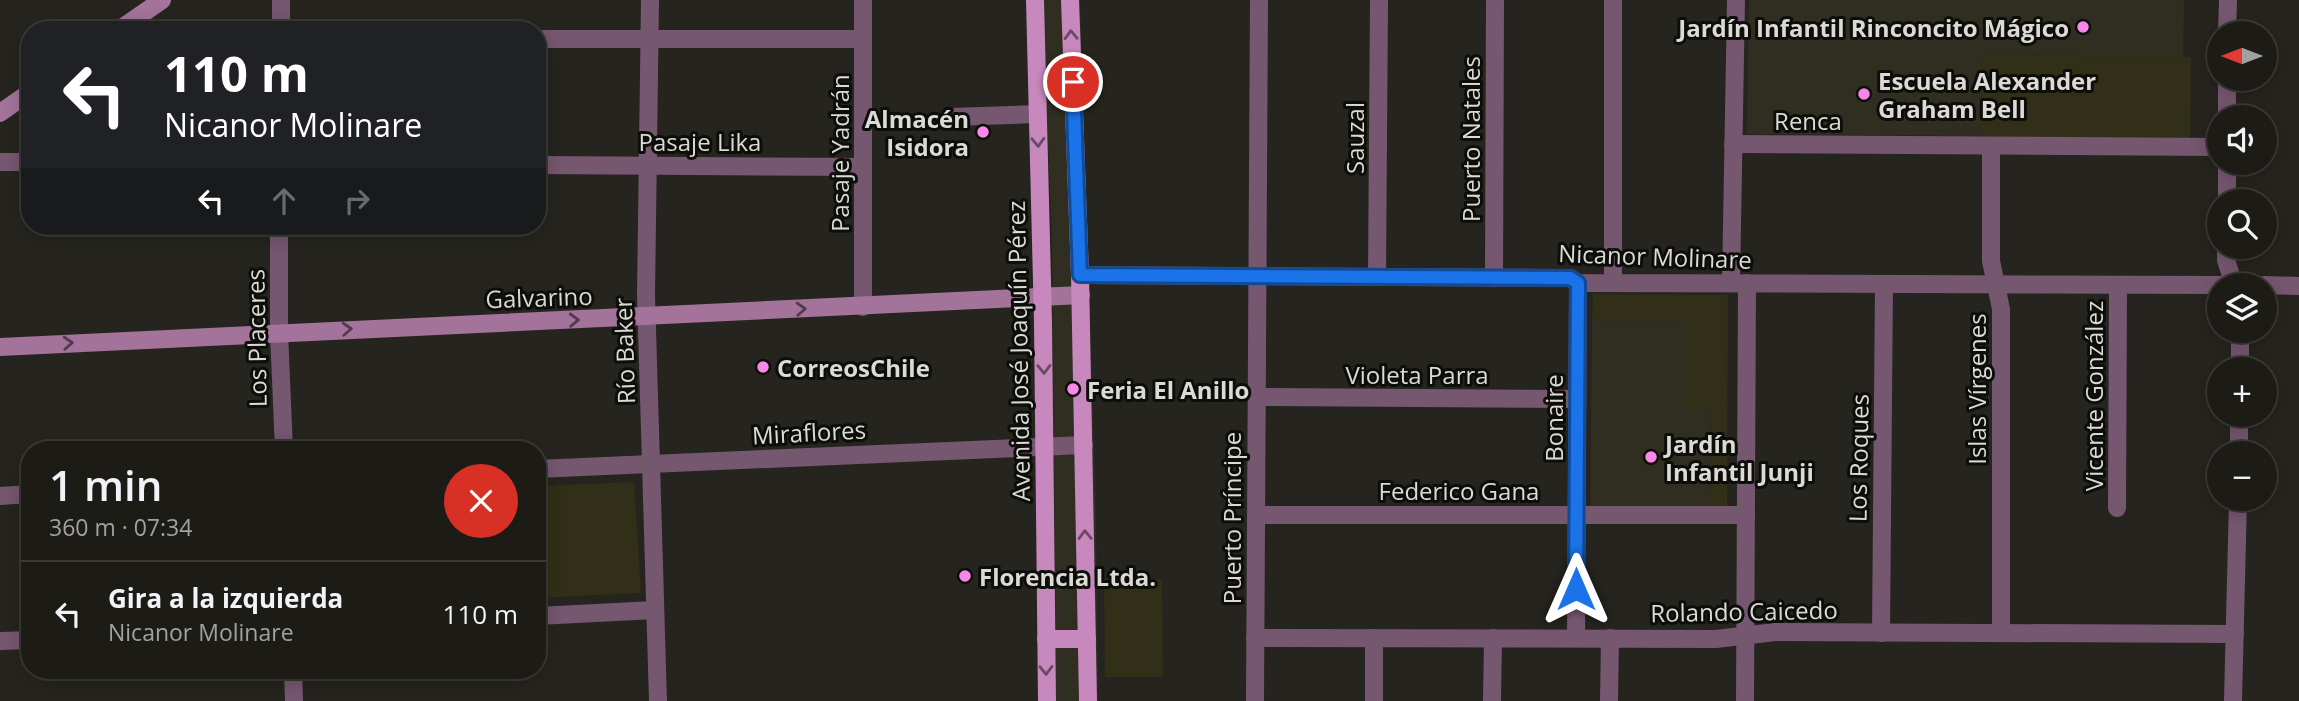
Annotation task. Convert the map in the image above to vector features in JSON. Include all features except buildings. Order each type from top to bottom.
[{"type":"main road","name":"Avenida José Joaquín Pérez","points":[[1035,0],[1043,297],[1046,701]]},
{"type":"main road","points":[[1070,0],[1081,295],[1088,701]]},
{"type":"main road","points":[[1045,639],[1087,639]]},
{"type":"street","points":[[132,21],[162,0]]},
{"type":"street","points":[[281,0],[281,21]]},
{"type":"street","name":"Río Baker","points":[[650,0],[647,316],[658,701]]},
{"type":"street","name":"Pasaje Yadrán","points":[[863,0],[863,307]]},
{"type":"street","name":"Puerto Príncipe","points":[[1255,701],[1259,0]]},
{"type":"street","name":"Sauzal","points":[[1377,276],[1379,0]]},
{"type":"street","name":"Puerto Natales","points":[[1493,278],[1495,0]]},
{"type":"street","points":[[1613,0],[1613,283]]},
{"type":"street","points":[[1736,0],[1734,144],[1746,515],[1745,701]]},
{"type":"street","points":[[2227,21],[2228,0]]},
{"type":"street","points":[[546,39],[863,39]]},
{"type":"street","points":[[0,113],[21,98]]},
{"type":"street","points":[[951,117],[1037,114]]},
{"type":"street","name":"Renca","points":[[1734,144],[2207,147]]},
{"type":"street","name":"Islas Vírgenes","points":[[1991,146],[1991,261],[2001,309],[2001,634]]},
{"type":"street","points":[[0,162],[21,162]]},
{"type":"street","name":"Pasaje Lika","points":[[546,165],[863,167]]},
{"type":"street","name":"Los Placeres","points":[[279,235],[279,332],[284,441]]},
{"type":"street","name":"Nicanor Molinare","points":[[1080,275],[1570,278],[1578,283],[2207,285]]},
{"type":"street","name":"Bonaire","points":[[1576,638],[1578,283]]},
{"type":"street","name":"Los Roques","points":[[1881,633],[1884,284]]},
{"type":"street","name":"Vicente González","points":[[2117,508],[2118,285]]},
{"type":"street","points":[[2277,285],[2299,285]]},
{"type":"street","name":"Galvarino","points":[[0,347],[1081,295]]},
{"type":"street","name":"Violeta Parra","points":[[1257,397],[1577,399]]},
{"type":"street","name":"Miraflores","points":[[546,469],[1084,445]]},
{"type":"street","points":[[0,496],[21,495]]},
{"type":"street","points":[[2233,701],[2238,511]]},
{"type":"street","name":"Federico Gana","points":[[1256,515],[1746,515]]},
{"type":"street","points":[[546,616],[655,610]]},
{"type":"street","name":"Rolando Caicedo","points":[[1255,638],[1716,639],[1775,632],[2235,634]]},
{"type":"street","points":[[1374,638],[1374,701]]},
{"type":"street","points":[[1492,701],[1493,638]]},
{"type":"street","points":[[1609,701],[1610,638]]},
{"type":"street","points":[[0,641],[21,640]]},
{"type":"street","points":[[293,679],[294,701]]},
{"type":"shaded area","name":"Feria El Anillo","points":[[1042,0],[1080,0],[1096,515],[1098,701],[1056,701],[1052,238]]},
{"type":"shaded area","name":"Escuela Alexander Graham Bell","points":[[1749,0],[2184,0],[2183,57],[1982,55],[1980,136],[1747,134]]},
{"type":"shaded area","points":[[1982,55],[2191,57],[2190,141],[1980,136]]},
{"type":"shaded area","points":[[1593,294],[1728,295],[1727,507],[1709,506],[1711,408],[1686,408],[1686,321],[1592,320]]},
{"type":"shaded area","name":"Jardín Infantil Junji","points":[[1592,320],[1686,320],[1686,407],[1711,408],[1709,506],[1590,506]]},
{"type":"shaded area","points":[[634,482],[641,593],[546,598],[546,486]]},
{"type":"shaded area","points":[[1104,579],[1162,579],[1163,677],[1105,677]]},
{"type":"place","name":"Jardín Infantil Rinconcito Mágico","points":[[2083,27]]},
{"type":"place","name":"Escuela Alexander Graham Bell","points":[[1864,94]]},
{"type":"place","name":"Almacén Isidora","points":[[983,132]]},
{"type":"place","name":"CorreosChile","points":[[763,367]]},
{"type":"place","name":"Feria El Anillo","points":[[1073,389]]},
{"type":"place","name":"Jardín Infantil Junji","points":[[1651,457]]},
{"type":"place","name":"Florencia Ltda.","points":[[965,576]]},
{"type":"route","points":[[1073,82],[1080,275],[1576,280],[1576,589]]}]
